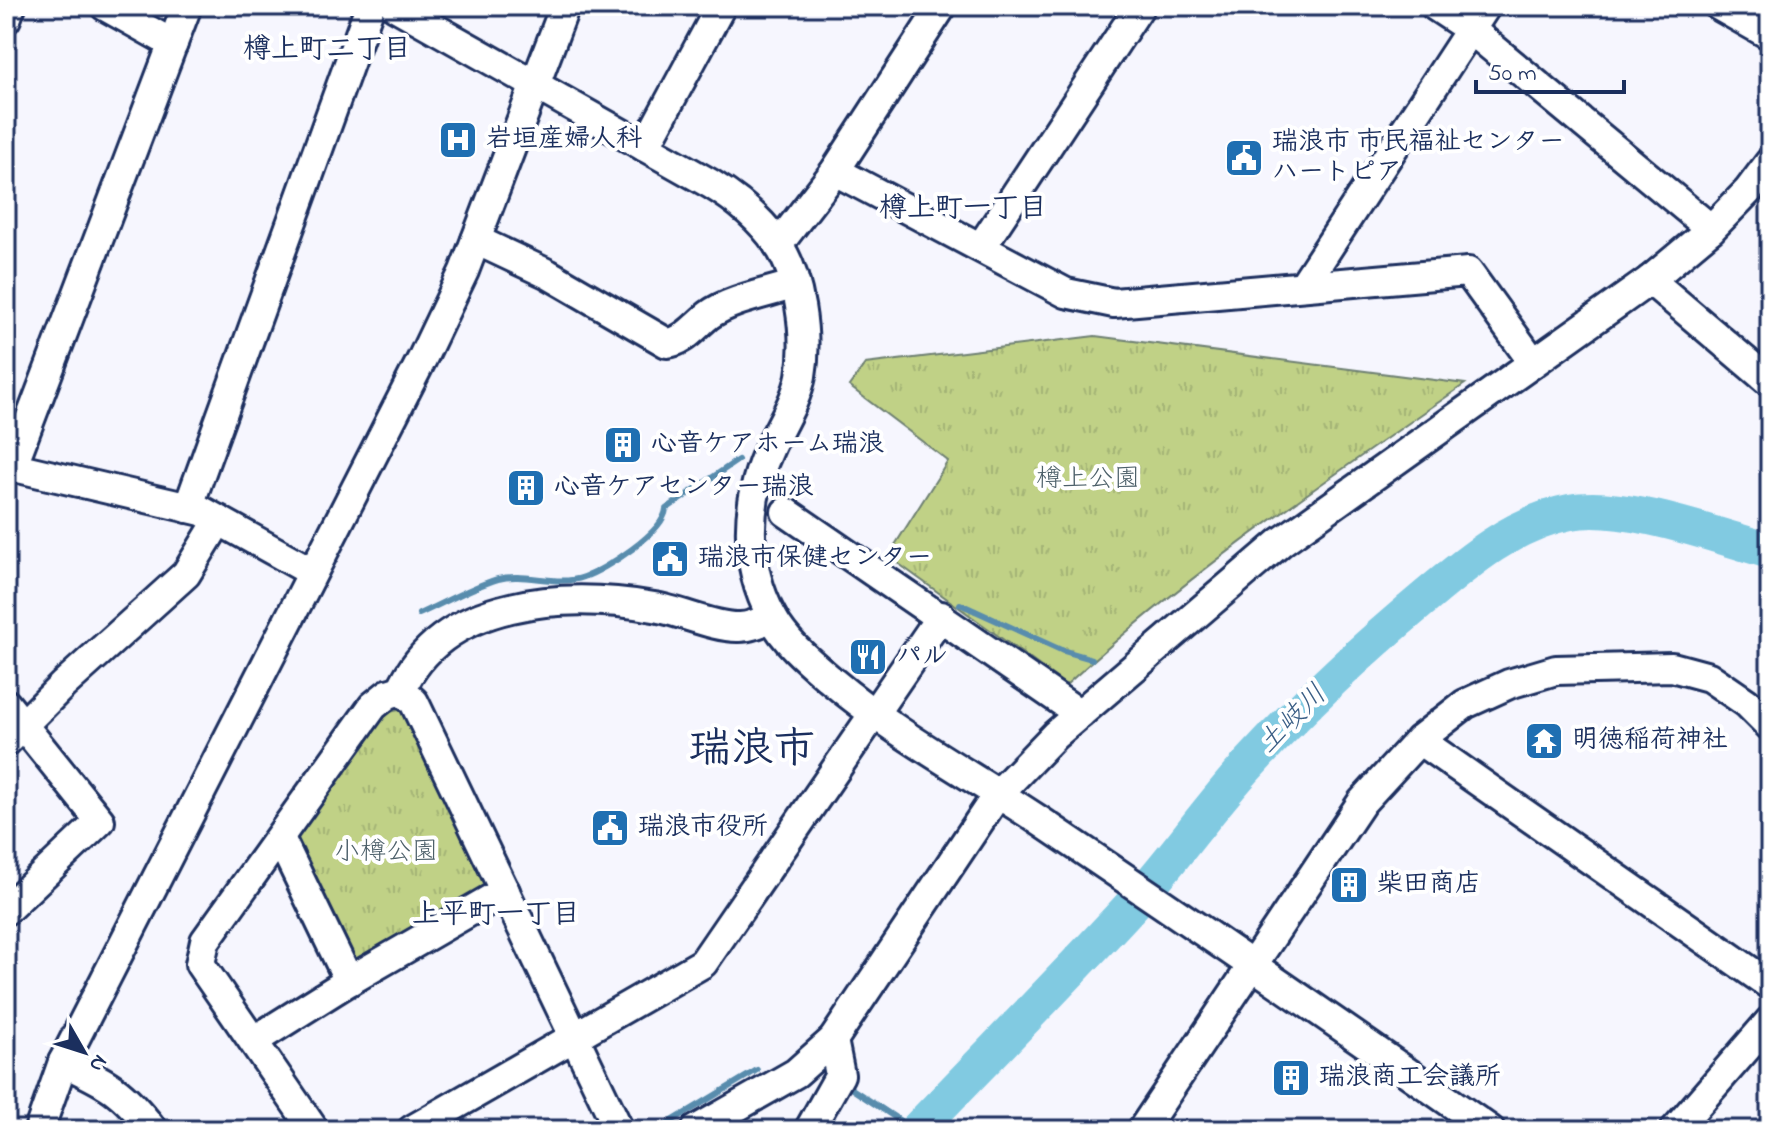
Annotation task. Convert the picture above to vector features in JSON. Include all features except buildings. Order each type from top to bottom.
[{"type":"street","points":[[6,19],[11,6]]},
{"type":"street","points":[[105,6],[173,44]]},
{"type":"street","points":[[187,6],[9,466],[202,511],[312,572]]},
{"type":"street","points":[[188,508],[370,6]]},
{"type":"street","points":[[395,6],[732,197],[778,245],[795,284],[804,345],[800,376],[791,406],[762,465],[753,496],[751,524],[755,569],[772,617],[793,646],[872,714],[1253,964],[1483,1128]]},
{"type":"street","points":[[39,1130],[63,1062],[422,359],[476,240],[565,6]]},
{"type":"street","points":[[645,147],[721,6]]},
{"type":"street","points":[[778,245],[835,171],[942,6]]},
{"type":"street","points":[[981,247],[1140,6]]},
{"type":"street","points":[[1435,6],[1478,18],[1711,229]]},
{"type":"street","points":[[1719,6],[1770,35]]},
{"type":"street","points":[[1303,286],[1478,18]]},
{"type":"street","points":[[696,1130],[796,1073],[833,1040],[997,795],[1080,714],[1281,542],[1650,280],[1711,229],[1749,190],[1770,162]]},
{"type":"street","points":[[835,171],[1066,293],[1114,303],[1468,272],[1533,362]]},
{"type":"street","points":[[476,240],[548,274],[667,343],[676,342],[725,306],[795,284]]},
{"type":"street","points":[[1650,280],[1770,382]]},
{"type":"street","points":[[786,512],[1080,714]]},
{"type":"street","points":[[6,910],[100,821],[12,724],[186,574],[219,520]]},
{"type":"street","points":[[314,1130],[200,964],[205,941],[373,706],[388,694],[401,690],[413,665],[435,644],[465,623],[509,608],[561,600],[612,601],[657,607],[737,628],[755,625],[772,617]]},
{"type":"street","points":[[412,1130],[703,963],[941,616]]},
{"type":"street","points":[[1142,1130],[1362,802],[1419,740],[1465,704],[1509,684],[1556,670],[1672,667],[1709,677],[1747,703],[1770,726]]},
{"type":"street","points":[[401,690],[414,702],[619,1130]]},
{"type":"street","points":[[1419,740],[1770,985]]},
{"type":"street","points":[[280,838],[349,981]]},
{"type":"street","points":[[255,1040],[349,981],[505,891]]},
{"type":"street","points":[[1675,1130],[1770,1021]]},
{"type":"street","points":[[809,1130],[840,1075],[833,1040]]},
{"type":"street","points":[[63,1062],[123,1094],[153,1130]]},
{"type":"green space","name":"樽上公園","points":[[1095,336],[1465,384],[1210,565],[1066,685],[888,556],[948,461],[849,386],[865,364]]},
{"type":"green space","name":"小樽公園","points":[[404,709],[495,889],[352,968],[289,841],[384,713]]},
{"type":"waterway","points":[[419,614],[498,579],[519,577],[563,581],[593,573],[645,539],[663,518],[666,509],[738,460]]},
{"type":"waterway","name":"土岐川","points":[[917,1130],[1130,907],[1234,781],[1291,720],[1399,620],[1490,547],[1549,517],[1592,510],[1616,511],[1670,522],[1770,551]]},
{"type":"waterway","points":[[960,604],[1061,650],[1092,659]]},
{"type":"waterway","points":[[657,1130],[757,1070]]},
{"type":"waterway","points":[[849,1087],[914,1130]]},
{"type":"place","name":"岩垣産婦人科","points":[[458,140]]},
{"type":"place","name":"瑞浪市 市民福祉センター ハートピア","points":[[1244,158]]},
{"type":"place","name":"心音ケアホーム瑞浪","points":[[623,445]]},
{"type":"place","name":"心音ケアセンター瑞浪","points":[[526,488]]},
{"type":"place","name":"瑞浪市保健センター","points":[[670,559]]},
{"type":"place","name":"パル","points":[[868,657]]},
{"type":"place","name":"明徳稲荷神社","points":[[1544,741]]},
{"type":"place","name":"瑞浪市役所","points":[[610,828]]},
{"type":"place","name":"柴田商店","points":[[1349,885]]},
{"type":"place","name":"瑞浪商工会議所","points":[[1291,1078]]},
{"type":"district","name":"樽上町二丁目","points":[[327,50]]},
{"type":"district","name":"樽上町一丁目","points":[[963,209]]},
{"type":"district","name":"瑞浪市","points":[[752,750]]},
{"type":"district","name":"上平町一丁目","points":[[496,915]]}]
